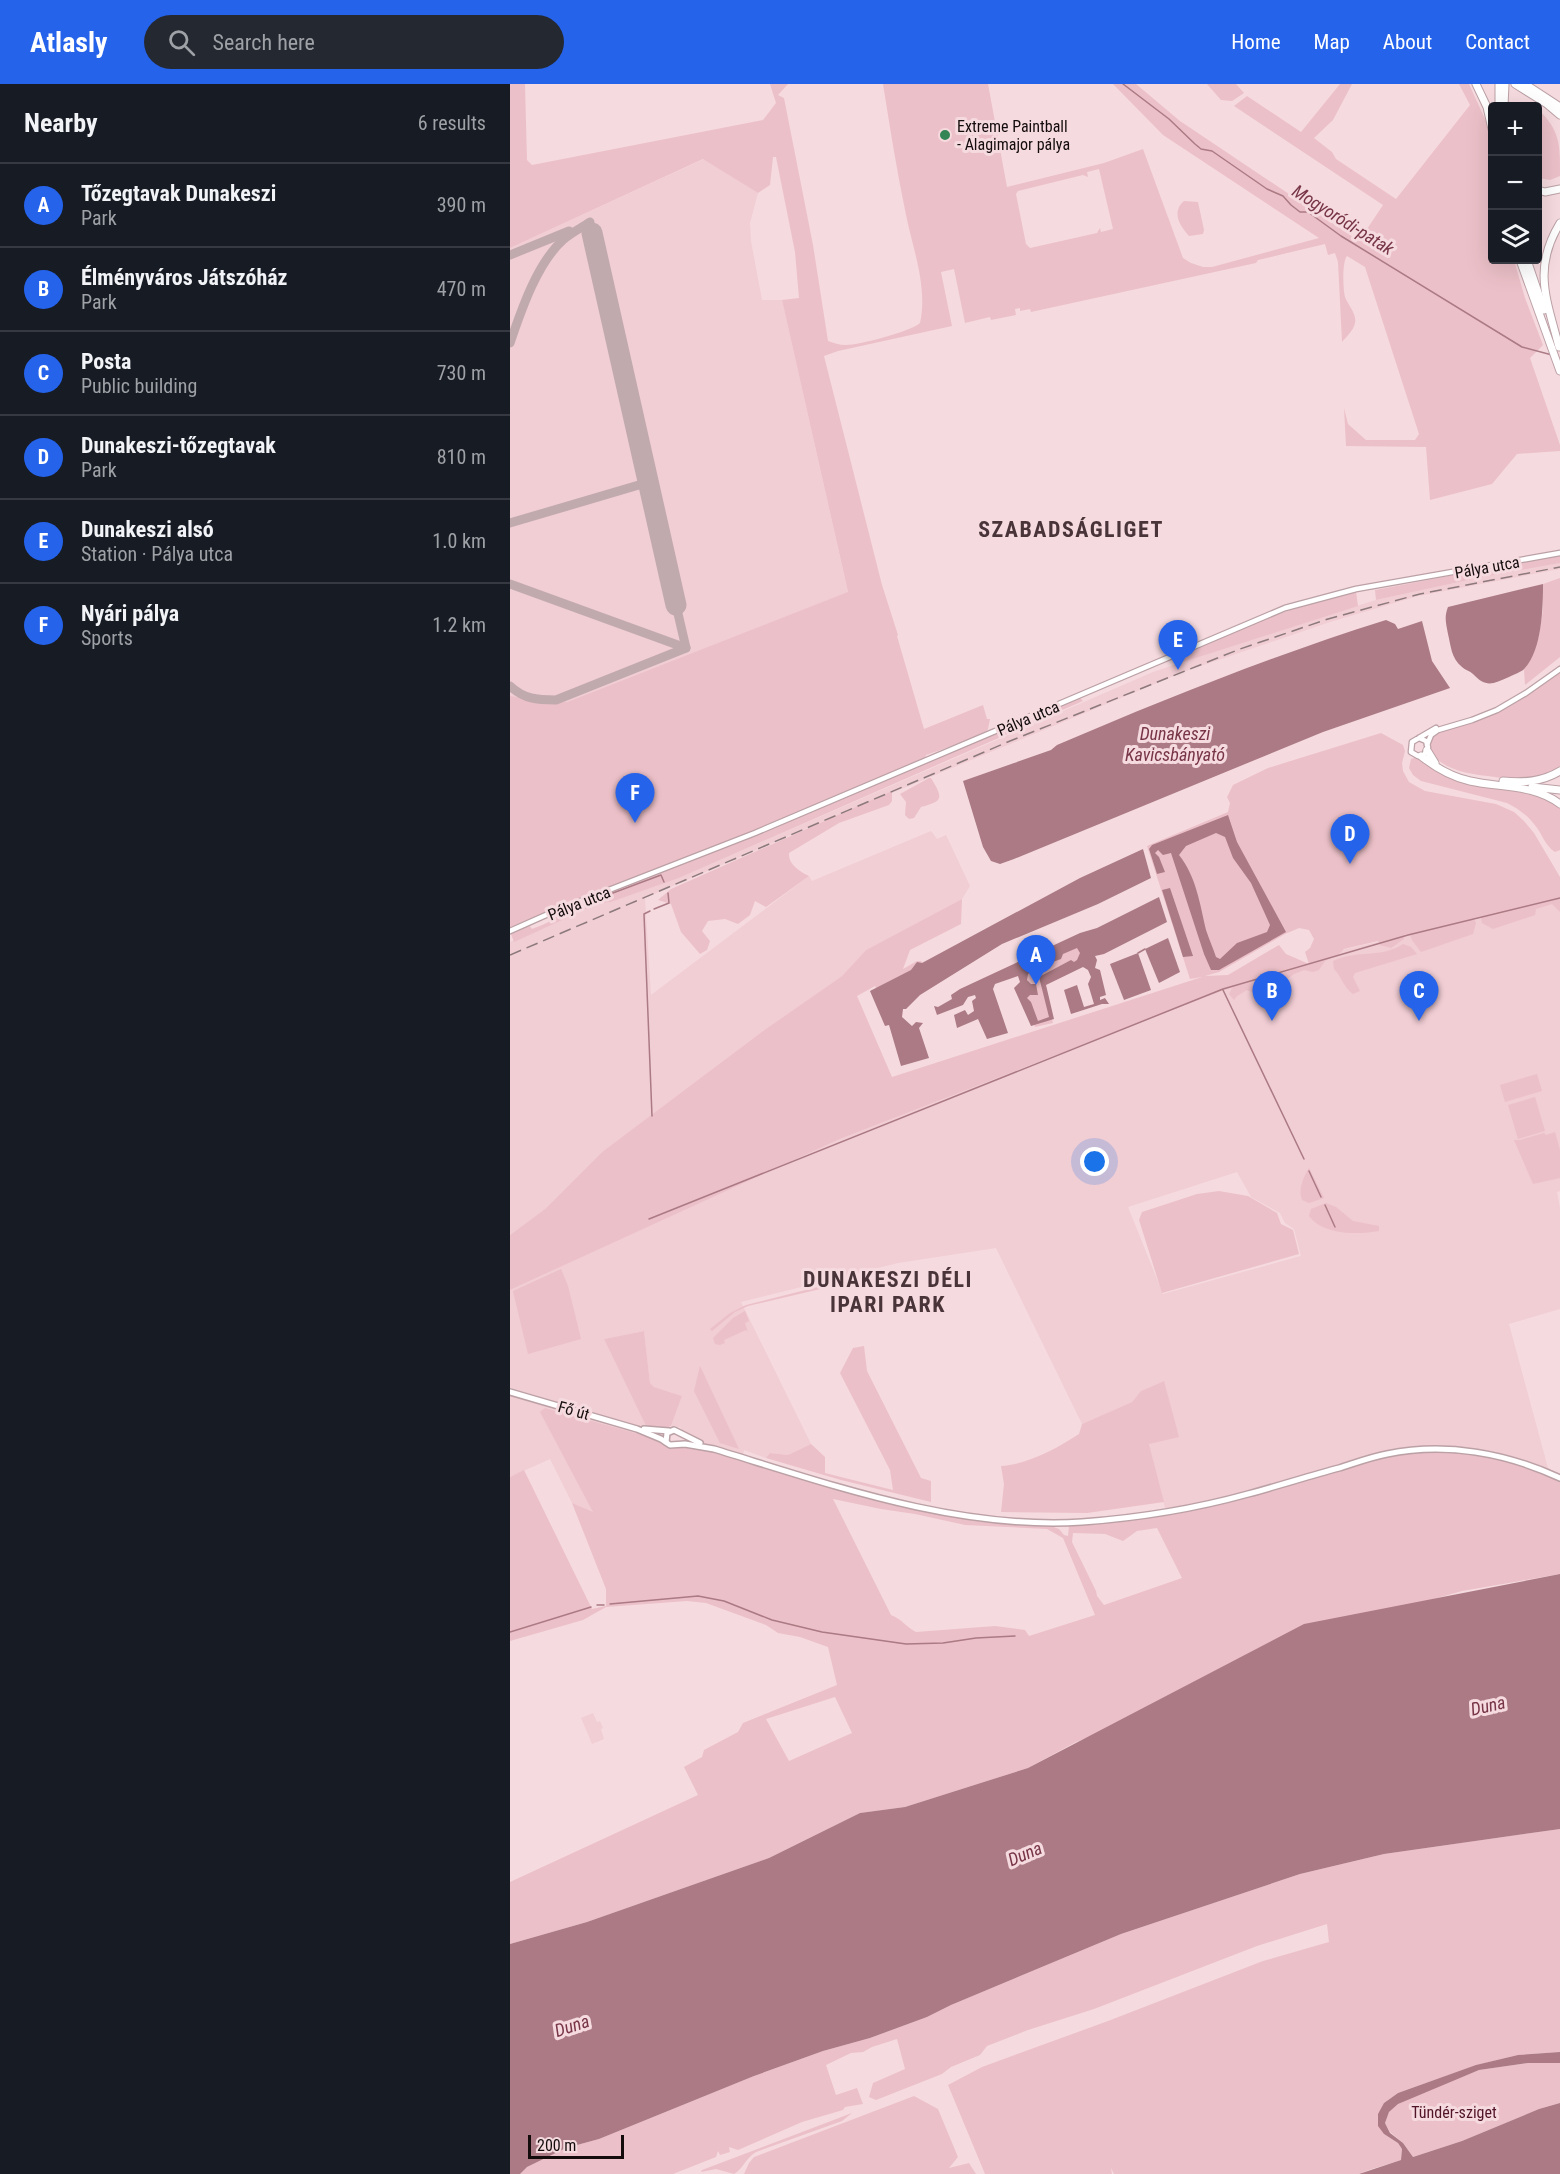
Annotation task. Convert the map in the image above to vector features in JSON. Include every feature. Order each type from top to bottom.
[{"type":"highway","points":[[1476,84],[1488,111]]},
{"type":"highway","points":[[1515,84],[1560,115]]},
{"type":"highway","points":[[1525,84],[1560,107]]},
{"type":"highway","points":[[1500,102],[1502,85]]},
{"type":"highway","points":[[1502,85],[1504,102]]},
{"type":"highway","points":[[1542,191],[1560,189]]},
{"type":"highway","points":[[1559,369],[1547,308],[1544,275],[1549,245],[1560,223]]},
{"type":"highway","points":[[1522,264],[1556,348]]},
{"type":"highway","points":[[1528,264],[1556,348]]},
{"type":"highway","points":[[1425,750],[1431,763],[1440,770],[1462,779],[1560,790]]},
{"type":"highway","points":[[1425,750],[1433,761],[1454,774],[1542,794],[1560,804]]},
{"type":"highway","points":[[1498,783],[1534,781],[1560,771]]},
{"type":"main road","name":"Fő út","points":[[510,1392],[637,1429],[666,1442]]},
{"type":"main road","name":"Fő út","points":[[637,1429],[669,1431]]},
{"type":"main road","points":[[714,1449],[676,1431],[669,1431],[666,1436],[666,1442],[670,1445],[685,1444],[714,1449],[913,1507],[980,1518],[1030,1522],[1106,1520],[1210,1503],[1387,1454],[1413,1450],[1472,1451],[1502,1457],[1560,1478]]},
{"type":"main road","points":[[676,1446],[680,1442],[680,1434]]},
{"type":"street","name":"Pálya utca","points":[[510,931],[555,911],[755,833],[1285,608],[1356,588],[1560,553]]},
{"type":"street","points":[[1486,714],[1444,724],[1412,742],[1410,749],[1415,755],[1425,750],[1431,735],[1438,730],[1486,714],[1510,703],[1560,669]]},
{"type":"street","points":[[1419,738],[1425,750]]},
{"type":"shaded area","points":[[704,159],[758,193],[750,223],[762,300],[782,300],[848,593],[567,702],[510,696],[510,248]]},
{"type":"shaded area","points":[[1560,563],[1560,569],[1418,596],[1330,622],[1186,671],[645,898],[651,995],[809,876],[812,881],[931,831],[937,839],[946,835],[970,886],[962,899],[866,950],[842,976],[763,1031],[602,1152],[545,1209],[510,1235],[510,942],[597,904],[611,902],[679,878],[1153,672],[1376,600]]},
{"type":"shaded area","points":[[1560,900],[1560,1191],[1557,1192],[1560,1208],[1560,1309],[1509,1324],[1548,1468],[1479,1450],[1412,1453],[1166,1512],[1149,1444],[1164,1381],[1141,1391],[1132,1402],[1082,1424],[996,1248],[898,1263],[741,1302],[811,1444],[788,1455],[770,1453],[766,1458],[744,1450],[742,1459],[686,1446],[685,1436],[680,1427],[671,1426],[682,1396],[654,1387],[650,1383],[644,1331],[604,1339],[646,1426],[662,1430],[660,1440],[621,1431],[594,1513],[572,1503],[550,1459],[510,1477],[510,1290],[840,1139],[1222,991],[1309,964],[1312,957]],"holes":[[[1237,1172],[1251,1197],[1280,1213],[1285,1223],[1294,1229],[1301,1256],[1163,1294],[1128,1207]]]},
{"type":"shaded area","points":[[593,1713],[603,1728],[601,1729],[604,1739],[592,1744],[581,1718]]},
{"type":"green space","points":[[510,84],[525,84],[527,160],[532,165],[763,120],[776,103],[770,84],[788,84],[778,95],[784,98],[813,245],[828,341],[846,345],[862,343],[907,330],[920,323],[922,310],[919,269],[903,199],[883,84],[988,84],[1007,187],[1104,163],[1143,149],[1183,258],[1203,267],[1212,267],[1319,238],[1163,135],[1113,84],[1136,84],[1180,121],[1359,241],[1383,205],[1234,106],[1247,96],[1301,132],[1340,84],[1352,84],[1333,120],[1314,138],[1332,152],[1336,159],[1396,199],[1470,105],[1459,84],[1469,84],[1488,126],[1488,264],[1515,264],[1543,345],[1530,358],[1560,445],[1560,451],[1517,454],[1492,484],[1430,500],[1426,447],[1346,446],[1344,408],[1348,424],[1366,440],[1415,440],[1419,434],[1365,267],[1347,256],[1344,269],[1344,293],[1354,313],[1355,323],[1342,342],[1338,262],[1335,253],[1328,255],[1325,244],[1258,260],[1256,263],[1031,312],[1030,309],[1020,311],[1020,308],[1015,309],[1016,315],[991,320],[990,317],[965,323],[954,269],[941,272],[952,326],[824,356],[882,585],[924,729],[983,705],[987,719],[990,719],[985,733],[926,755],[925,758],[877,780],[888,779],[895,774],[1080,698],[1083,701],[679,878],[611,902],[597,904],[514,942],[511,934],[529,925],[532,929],[543,924],[559,912],[510,930],[510,696],[567,702],[848,592],[782,300],[799,298],[795,252],[776,157],[773,157],[770,185],[758,193],[703,159],[510,248]],"holes":[[[1099,169],[1113,229],[1101,232],[1100,228],[1097,233],[1030,248],[1026,244],[1016,194],[1018,191],[1083,175],[1088,177],[1087,172]]]},
{"type":"green space","points":[[1207,84],[1236,84],[1244,93],[1232,101],[1221,100]]},
{"type":"green space","points":[[1542,114],[1555,131],[1559,146],[1560,176],[1550,180],[1542,179]]},
{"type":"green space","points":[[1184,201],[1198,202],[1203,234],[1189,236],[1180,223],[1177,214]]},
{"type":"green space","points":[[1560,555],[1560,563],[1376,600],[1375,590]]},
{"type":"green space","points":[[1560,578],[1560,657],[1525,685],[1524,670],[1539,636],[1543,609],[1543,584]]},
{"type":"green space","points":[[1356,592],[1358,606],[1183,662],[1182,656],[1245,627],[1288,611]]},
{"type":"green space","points":[[1560,671],[1560,769],[1535,778],[1513,781],[1459,771],[1436,759],[1430,752],[1430,741],[1437,732],[1503,710]]},
{"type":"green space","points":[[1381,733],[1403,745],[1405,751],[1403,771],[1409,782],[1425,791],[1496,804],[1514,812],[1524,821],[1534,833],[1560,877],[1560,912],[1552,904],[1536,909],[1535,915],[1493,929],[1482,923],[1481,918],[1474,919],[1476,923],[1473,934],[1421,952],[1410,934],[1404,935],[1404,939],[1391,948],[1380,945],[1378,941],[1344,949],[1338,955],[1325,961],[1319,970],[1313,972],[1304,970],[1279,985],[1254,993],[1247,990],[1234,1000],[1229,994],[1232,988],[1222,991],[840,1139],[510,1290],[510,1235],[545,1209],[602,1152],[763,1031],[842,976],[866,950],[962,899],[961,924],[910,950],[903,969],[921,961],[930,972],[890,1018],[875,986],[857,996],[892,1077],[1202,977],[1190,979],[1147,846],[1228,812],[1230,803],[1227,797],[1233,785],[1268,768]],"holes":[[[1299,928],[1309,930],[1314,939],[1310,948],[1305,952],[1309,964],[1286,954],[1279,945],[1228,975],[1205,976],[1219,972],[1285,934]]]},
{"type":"green space","points":[[1414,758],[1442,772],[1523,789],[1560,805],[1560,850],[1555,852],[1531,821],[1507,803],[1421,781],[1413,775],[1409,768],[1411,759]]},
{"type":"green space","points":[[929,778],[938,790],[939,798],[934,803],[921,807],[914,818],[909,819],[905,815],[906,802],[900,794]]},
{"type":"green space","points":[[892,791],[892,801],[889,805],[839,823],[789,853],[792,864],[809,876],[766,907],[755,901],[750,915],[738,924],[725,919],[708,921],[702,931],[710,941],[707,950],[700,954],[681,932],[671,904],[658,900],[671,889]]},
{"type":"green space","points":[[1079,944],[1082,960],[1042,978],[1053,1023],[1035,1027],[1023,995],[1022,969]]},
{"type":"green space","points":[[1403,944],[1411,947],[1417,954],[1355,973],[1353,977],[1360,991],[1353,994],[1334,969],[1333,961],[1342,957],[1378,953],[1395,949]]},
{"type":"green space","points":[[1537,1074],[1542,1091],[1505,1102],[1500,1085]]},
{"type":"green space","points":[[1535,1097],[1545,1131],[1518,1139],[1508,1105]]},
{"type":"green space","points":[[1555,1132],[1560,1150],[1560,1178],[1533,1184],[1514,1140]]},
{"type":"green space","points":[[1309,1168],[1324,1198],[1309,1203],[1302,1200],[1301,1188]]},
{"type":"green space","points":[[1219,1191],[1248,1196],[1277,1213],[1281,1224],[1293,1230],[1299,1254],[1162,1293],[1139,1220],[1142,1212],[1197,1194]]},
{"type":"green space","points":[[1326,1203],[1336,1207],[1353,1221],[1379,1226],[1379,1231],[1351,1233],[1323,1227],[1309,1216],[1311,1209]]},
{"type":"green space","points":[[561,1269],[568,1286],[581,1339],[528,1354],[513,1291]]},
{"type":"green space","points":[[890,1270],[897,1271],[748,1306],[735,1312],[712,1331],[710,1329],[730,1313],[746,1305],[865,1275],[882,1274]]},
{"type":"green space","points":[[745,1311],[749,1321],[745,1323],[748,1332],[746,1330],[724,1340],[725,1343],[720,1345],[715,1344],[713,1338],[733,1318]]},
{"type":"green space","points":[[644,1331],[650,1383],[654,1387],[682,1396],[671,1426],[662,1430],[646,1426],[604,1339]]},
{"type":"green space","points":[[864,1346],[867,1371],[921,1478],[931,1481],[931,1502],[841,1480],[766,1458],[770,1453],[788,1455],[811,1444],[825,1457],[825,1473],[893,1490],[890,1470],[840,1373],[853,1348]]},
{"type":"green space","points":[[700,1366],[739,1449],[720,1443],[694,1391]]},
{"type":"green space","points":[[1164,1381],[1179,1437],[1149,1444],[1164,1502],[1087,1513],[1001,1512],[1004,1484],[1001,1466],[1031,1459],[1051,1450],[1079,1434],[1082,1424],[1132,1402],[1141,1391]]},
{"type":"green space","points":[[545,1408],[660,1440],[671,1449],[684,1446],[708,1450],[911,1509],[979,1520],[1051,1526],[1068,1536],[1069,1526],[1131,1518],[1232,1498],[1391,1456],[1480,1450],[1548,1468],[1560,1480],[1560,1574],[1462,1591],[1430,1600],[1076,1742],[1028,1768],[905,1807],[860,1813],[769,1858],[587,1922],[510,1944],[510,1882],[698,1795],[684,1767],[702,1757],[704,1750],[738,1732],[743,1723],[837,1685],[828,1647],[800,1637],[778,1633],[766,1625],[706,1603],[687,1601],[606,1607],[583,1620],[510,1641],[510,1477],[524,1470],[592,1609],[606,1606],[606,1589],[572,1503],[593,1512],[540,1412]],"holes":[[[833,1499],[965,1525],[1047,1529],[1063,1538],[1095,1615],[1029,1636],[1025,1630],[995,1626],[916,1632],[891,1615]],[[1157,1528],[1182,1578],[1104,1605],[1097,1596],[1072,1542],[1073,1533],[1105,1534],[1123,1541],[1137,1531]],[[835,1697],[852,1733],[789,1761],[766,1719]]]},
{"type":"green space","points":[[1560,1829],[1560,2052],[1518,2055],[1477,2065],[1398,2093],[1384,2103],[1384,2134],[1398,2143],[1402,2149],[1401,2160],[1359,2174],[1114,2174],[1111,2168],[1112,2174],[985,2174],[948,2085],[982,2067],[1263,1961],[1329,1942],[1327,1924],[1257,1946],[1094,2009],[987,2046],[980,2055],[951,2067],[942,2074],[876,2100],[869,2097],[873,2083],[905,2069],[897,2039],[863,2052],[851,2053],[826,2065],[836,2095],[857,2088],[863,2104],[845,2107],[843,2110],[802,2122],[738,2150],[729,2147],[730,2152],[720,2155],[718,2151],[716,2157],[673,2174],[520,2174],[527,2167],[566,2148],[599,2139],[754,2076],[927,2017],[1121,1934],[1300,1874],[1384,1854]]},
{"type":"green space","name":"Tündér-sziget","points":[[1528,2063],[1560,2063],[1560,2103],[1539,2109],[1462,2141],[1413,2157],[1403,2143],[1390,2132],[1385,2123],[1389,2112],[1398,2104],[1421,2093],[1479,2070]]},
{"type":"green space","points":[[914,2096],[938,2109],[958,2157],[949,2168],[969,2163],[976,2174],[744,2174],[754,2157]]},
{"type":"green space","points":[[852,2113],[842,2121],[756,2152],[734,2174],[716,2169],[701,2172],[702,2170]]},
{"type":"water","points":[[1543,584],[1542,616],[1538,639],[1531,660],[1524,669],[1494,683],[1486,683],[1458,663],[1452,652],[1447,627],[1448,607]]},
{"type":"water","name":"Dunakeszi Kavicsbányató","points":[[1386,620],[1395,624],[1398,629],[1422,621],[1432,661],[1450,688],[1323,732],[1014,859],[1000,864],[991,861],[983,847],[963,781],[1051,750],[1057,745],[1220,678]]},
{"type":"water","points":[[1228,815],[1237,842],[1286,932],[1219,970],[1211,970],[1171,853],[1163,855],[1158,850],[1155,853],[1165,872],[1157,874],[1149,849],[1152,845]],"holes":[[[1216,833],[1225,837],[1233,858],[1251,883],[1270,925],[1267,932],[1237,943],[1220,959],[1216,957],[1206,930],[1190,872],[1179,855],[1186,846]]]},
{"type":"water","points":[[1143,849],[1151,878],[1098,904],[1002,944],[920,995],[906,1009],[903,1009],[902,1017],[912,1026],[916,1022],[923,1023],[919,1028],[929,1058],[901,1066],[889,1025],[885,1026],[870,991],[911,970],[917,962],[922,963],[1080,878]]},
{"type":"water","points":[[1170,888],[1193,956],[1183,957],[1162,890]]},
{"type":"water","points":[[1159,897],[1167,922],[1104,954],[1095,956],[1097,960],[1095,968],[1100,970],[1106,995],[1100,997],[1100,1000],[1105,998],[1109,1004],[1071,1014],[1064,990],[1077,985],[1084,1007],[1094,1004],[1088,984],[1091,977],[1088,970],[1083,967],[1046,985],[1054,1019],[1031,1026],[1014,988],[1020,982],[1018,976],[995,984],[993,989],[1008,1033],[987,1039],[978,1019],[957,1028],[954,1015],[965,1010],[968,1015],[974,1011],[972,1001],[976,998],[975,995],[968,997],[963,1005],[937,1015],[934,1006],[938,1007],[952,999],[951,995],[960,989],[1080,933],[1097,928]],"holes":[[[1077,948],[1080,953],[1074,962],[1071,960],[1039,977],[1049,1017],[1038,1021],[1031,1002],[1027,998],[1030,995],[1038,995],[1036,984],[1031,984],[1027,980],[1028,974],[1036,968],[1061,959],[1063,954]]]},
{"type":"water","points":[[1168,938],[1180,972],[1159,983],[1145,949]]},
{"type":"water","points":[[1138,953],[1151,990],[1124,1000],[1110,964]]},
{"type":"water","name":"Duna","points":[[1560,1574],[1560,1829],[1384,1854],[1300,1874],[1121,1934],[927,2017],[754,2076],[599,2139],[566,2148],[527,2167],[520,2174],[510,2174],[510,1944],[587,1922],[769,1858],[860,1813],[905,1807],[1028,1768],[1304,1624]]},
{"type":"water","points":[[1560,2052],[1560,2063],[1528,2063],[1479,2070],[1398,2104],[1389,2112],[1385,2123],[1390,2133],[1403,2143],[1413,2157],[1462,2141],[1539,2109],[1560,2103],[1560,2174],[1359,2174],[1401,2160],[1402,2149],[1398,2143],[1384,2134],[1378,2126],[1378,2114],[1384,2103],[1398,2093],[1476,2065],[1518,2055]]},
{"type":"waterway","name":"Mogyoródi-patak","points":[[1123,84],[1169,119],[1201,149],[1212,151],[1267,189],[1283,196],[1300,212],[1308,212],[1341,236],[1522,347],[1552,355]]},
{"type":"waterway","points":[[562,912],[661,875],[664,882]]},
{"type":"waterway","points":[[654,909],[669,903],[668,893]]},
{"type":"waterway","points":[[649,1219],[1223,989],[1408,935],[1560,898]]},
{"type":"waterway","points":[[650,911],[644,914],[652,1116]]},
{"type":"waterway","points":[[1138,953],[1145,949]]},
{"type":"waterway","points":[[1223,990],[1304,1159]]},
{"type":"waterway","points":[[1309,1171],[1321,1197]]},
{"type":"waterway","points":[[1325,1205],[1335,1227]]},
{"type":"waterway","points":[[610,1604],[698,1596],[724,1601],[772,1620],[822,1632],[906,1644],[1015,1636]]},
{"type":"waterway","points":[[597,1605],[604,1605]]},
{"type":"waterway","points":[[510,1632],[591,1607]]},
{"type":"taxiway","points":[[510,343],[531,288],[545,261],[563,240],[590,222]]},
{"type":"taxiway","points":[[510,255],[569,231]]},
{"type":"taxiway","points":[[510,523],[649,482]]},
{"type":"taxiway","points":[[510,584],[686,648]]},
{"type":"taxiway","points":[[510,686],[520,694],[531,698],[556,700],[686,648],[676,605]]},
{"type":"runway","points":[[592,233],[676,605]]},
{"type":"railway","points":[[510,955],[1010,741],[1240,649],[1328,619],[1420,594],[1560,567]]},
{"type":"place","name":"Extreme Paintball - Alagimajor pálya","points":[[945,135]]},
{"type":"place","name":"Dunakeszi alsó","points":[[1178,670]]},
{"type":"place","name":"Nyári pálya","points":[[635,823]]},
{"type":"place","name":"Dunakeszi-tőzegtavak","points":[[1350,864]]},
{"type":"place","name":"Tőzegtavak Dunakeszi","points":[[1036,985]]},
{"type":"place","name":"Élményváros Játszóház","points":[[1272,1021]]},
{"type":"place","name":"Posta","points":[[1419,1021]]},
{"type":"district","name":"SZABADSÁGLIGET","points":[[1071,529]]},
{"type":"district","name":"DUNAKESZI DÉLI IPARI PARK","points":[[888,1292]]}]
